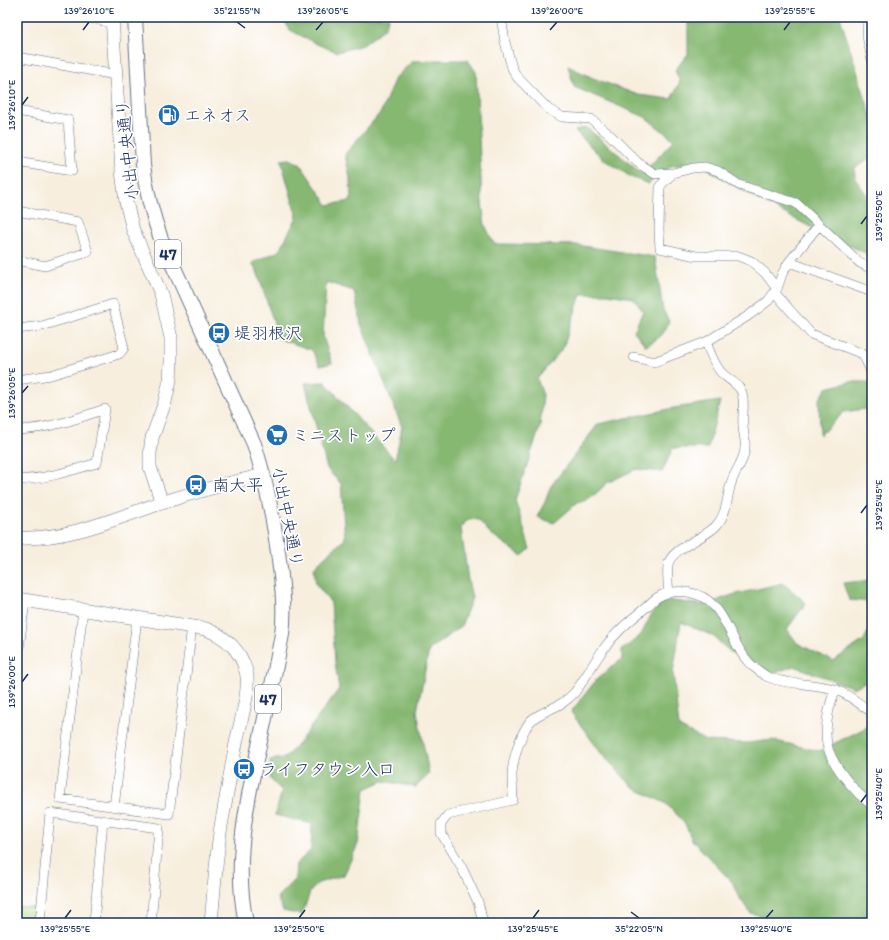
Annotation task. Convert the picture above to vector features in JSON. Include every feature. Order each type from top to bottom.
[{"type":"main road","name":"小出中央通り","points":[[135,17],[143,165],[146,188],[152,213],[161,239],[254,444],[264,475],[277,540],[284,600],[282,633],[248,798],[240,856],[242,905],[246,923]]},
{"type":"street","points":[[86,17],[112,20],[122,171],[126,202],[133,230],[161,294],[171,338],[172,362],[170,380],[165,402],[152,438],[150,453],[150,467],[162,503]]},
{"type":"street","points":[[501,17],[505,42],[512,68],[517,77],[548,109],[562,117],[591,119],[610,135],[637,162],[655,174],[673,173],[692,168],[705,167],[718,171],[739,185],[796,203],[860,263],[872,269]]},
{"type":"street","points":[[868,17],[867,36],[872,60]]},
{"type":"street","points":[[17,57],[116,75]]},
{"type":"street","points":[[17,111],[68,120],[72,171],[17,162]]},
{"type":"street","points":[[673,173],[660,186],[660,248],[696,256],[738,256],[751,261],[765,273],[776,291],[811,334],[863,354],[872,373]]},
{"type":"street","points":[[17,211],[78,222],[88,252],[45,266],[17,260]]},
{"type":"street","points":[[634,358],[654,362],[706,342],[748,316],[768,301],[776,291],[782,274],[789,262],[819,225]]},
{"type":"street","points":[[789,262],[872,292]]},
{"type":"street","points":[[17,329],[42,326],[113,304],[124,348],[119,354],[51,375],[17,380]]},
{"type":"street","points":[[669,593],[668,565],[670,559],[679,550],[712,529],[722,519],[726,510],[732,478],[742,461],[745,448],[742,393],[739,388],[721,373],[713,361],[706,342]]},
{"type":"street","points":[[17,430],[30,430],[57,425],[105,409],[97,463],[55,476],[33,480],[17,480]]},
{"type":"street","points":[[17,538],[52,536],[83,531],[162,503],[264,475]]},
{"type":"street","points":[[483,923],[478,902],[462,866],[441,833],[441,824],[448,816],[513,800],[512,775],[515,759],[528,723],[535,717],[563,704],[575,692],[605,647],[616,634],[630,620],[658,597],[669,593],[684,592],[705,598],[721,615],[745,657],[753,667],[767,676],[780,681],[836,689],[845,693],[872,712]]},
{"type":"street","points":[[17,664],[21,600],[206,629],[219,634],[232,644],[241,656],[247,672],[247,689],[220,829],[211,923]]},
{"type":"street","points":[[83,610],[60,799],[114,807],[169,814],[192,626]]},
{"type":"street","points":[[114,807],[137,618]]},
{"type":"street","points":[[836,689],[831,698],[826,733],[827,745],[835,764],[847,781],[864,800],[872,805]]},
{"type":"street","points":[[40,923],[50,813],[159,828],[151,923]]},
{"type":"street","points":[[94,923],[103,820]]},
{"type":"green space","points":[[282,17],[389,17],[384,29],[363,45],[337,52],[319,45],[290,30]]},
{"type":"green space","points":[[688,17],[840,17],[872,119],[872,156],[854,169],[856,180],[872,202],[872,256],[783,213],[740,189],[699,163],[671,166],[648,184],[631,177],[603,159],[575,131],[586,127],[642,174],[674,140],[645,117],[574,87],[568,66],[593,78],[638,95],[671,99],[680,82],[675,70],[688,54]]},
{"type":"green space","points":[[468,60],[476,72],[482,202],[485,225],[494,244],[576,245],[655,257],[663,310],[669,321],[665,330],[660,336],[646,346],[634,331],[643,311],[633,298],[608,294],[581,294],[563,348],[537,379],[543,395],[540,427],[515,500],[530,549],[522,556],[490,533],[479,520],[468,519],[461,528],[472,598],[461,626],[429,650],[417,711],[429,774],[416,787],[383,781],[365,789],[358,844],[344,875],[318,883],[310,892],[302,915],[283,911],[277,897],[295,879],[296,864],[311,850],[312,824],[275,815],[282,791],[270,779],[270,760],[285,758],[298,744],[339,689],[335,663],[331,603],[316,584],[314,567],[345,539],[341,484],[327,469],[305,383],[325,382],[395,460],[402,427],[361,324],[354,291],[326,282],[323,337],[332,363],[320,366],[312,350],[279,339],[257,271],[252,263],[279,251],[297,217],[281,160],[290,159],[300,164],[328,205],[351,201],[350,178],[345,154],[381,112],[395,78],[413,61]]},
{"type":"green space","points":[[850,382],[872,382],[872,408],[844,412],[820,435],[819,400],[827,388]]},
{"type":"green space","points":[[720,401],[708,448],[673,448],[662,472],[636,469],[607,483],[590,499],[577,503],[554,523],[537,517],[551,486],[598,424],[674,408]]},
{"type":"green space","points":[[872,580],[872,602],[849,600],[843,583]]},
{"type":"green space","points":[[783,583],[806,603],[787,629],[797,643],[833,661],[864,640],[872,623],[872,678],[854,688],[794,666],[774,673],[748,664],[728,650],[713,636],[681,622],[673,673],[679,727],[706,741],[747,743],[772,740],[819,751],[869,726],[872,729],[872,923],[791,923],[750,913],[739,897],[733,883],[692,840],[681,819],[665,803],[634,788],[601,753],[571,712],[597,679],[622,659],[622,650],[641,635],[652,613],[666,600],[705,605],[732,595]]},
{"type":"green space","points":[[17,906],[37,908],[35,923],[17,923]]},
{"type":"place","name":"エネオス","points":[[169,115]]},
{"type":"place","name":"堤羽根沢","points":[[219,333]]},
{"type":"place","name":"ミニストップ","points":[[277,435]]},
{"type":"place","name":"南大平","points":[[196,485]]},
{"type":"place","name":"ライフタウン入口","points":[[244,769]]}]
